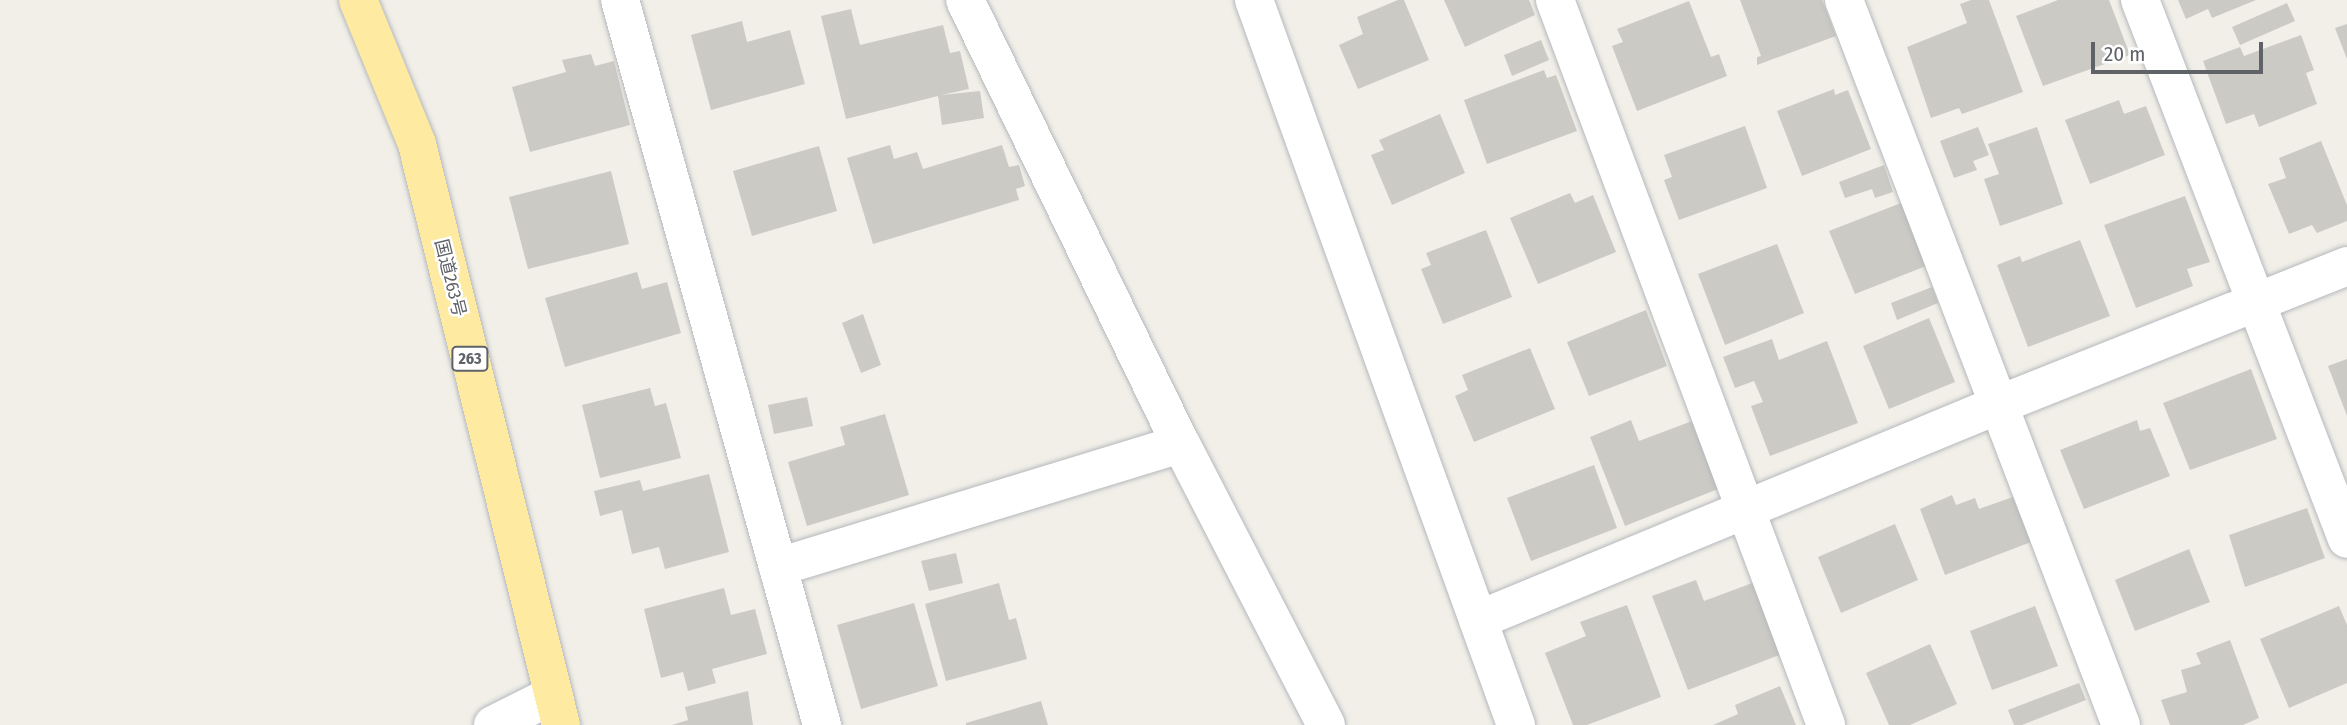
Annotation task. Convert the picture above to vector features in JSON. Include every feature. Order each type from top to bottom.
[{"type":"highway","name":"国道263号","points":[[358,0],[417,144],[557,710]]},
{"type":"street","points":[[621,0],[822,725]]},
{"type":"street","points":[[965,0],[1181,444],[1326,725]]},
{"type":"street","points":[[1254,0],[1516,725]]},
{"type":"street","points":[[1555,0],[1826,725]]},
{"type":"street","points":[[1844,0],[2121,725]]},
{"type":"street","points":[[2140,0],[2347,539]]},
{"type":"street","points":[[1478,620],[1998,405],[2347,267]]},
{"type":"street","points":[[778,566],[1181,444]]},
{"type":"street","points":[[493,725],[557,710]]},
{"type":"building","points":[[1404,0],[1429,60],[1358,89],[1339,45],[1363,34],[1357,17]]},
{"type":"building","points":[[1444,0],[1529,0],[1535,15],[1465,47]]},
{"type":"building","points":[[1740,0],[1822,0],[1836,36],[1757,65],[1757,57],[1761,56]]},
{"type":"building","points":[[1971,0],[1989,0],[2023,92],[1962,114],[1959,108],[1931,118],[1907,47],[1967,23],[1960,4]]},
{"type":"building","points":[[2058,0],[2109,0],[2130,55],[2043,86],[2016,16]]},
{"type":"building","points":[[2178,0],[2256,0],[2212,18],[2208,9],[2186,19]]},
{"type":"building","points":[[1689,1],[1711,57],[1719,54],[1727,76],[1637,111],[1612,46],[1623,42],[1617,29]]},
{"type":"building","points":[[2287,3],[2295,21],[2240,45],[2232,27]]},
{"type":"building","points":[[851,9],[860,45],[943,25],[950,53],[960,51],[969,89],[941,95],[980,91],[984,118],[942,125],[938,96],[846,119],[821,16]]},
{"type":"building","points":[[742,21],[747,42],[790,30],[805,84],[711,110],[691,35]]},
{"type":"building","points":[[2347,24],[2347,59],[2335,28]]},
{"type":"building","points":[[2301,35],[2314,70],[2306,73],[2317,104],[2259,127],[2254,114],[2226,124],[2203,61],[2240,47],[2244,56]]},
{"type":"building","points":[[1541,40],[1549,60],[1512,76],[1504,55]]},
{"type":"building","points":[[591,54],[595,66],[614,61],[630,125],[530,152],[512,87],[566,72],[562,60]]},
{"type":"building","points":[[1544,70],[1547,78],[1556,75],[1577,131],[1487,164],[1464,100]]},
{"type":"building","points":[[1834,89],[1835,95],[1848,90],[1871,149],[1802,176],[1777,111]]},
{"type":"building","points":[[2119,100],[2124,114],[2146,106],[2165,155],[2090,184],[2065,120]]},
{"type":"building","points":[[1440,114],[1465,173],[1392,205],[1371,155],[1384,150],[1379,140]]},
{"type":"building","points":[[1745,126],[1767,188],[1679,220],[1664,180],[1672,177],[1664,155]]},
{"type":"building","points":[[1978,127],[1989,155],[1973,161],[1977,170],[1954,178],[1940,141]]},
{"type":"building","points":[[2037,127],[2063,204],[2000,226],[1984,179],[1999,174],[1988,144]]},
{"type":"building","points":[[2321,141],[2347,205],[2347,221],[2317,233],[2312,225],[2289,234],[2268,184],[2286,178],[2279,158]]},
{"type":"building","points":[[890,145],[894,159],[917,152],[923,169],[1002,145],[1009,167],[1019,165],[1025,186],[1016,189],[1019,200],[873,244],[847,158]]},
{"type":"building","points":[[819,146],[837,211],[752,236],[733,171]]},
{"type":"building","points":[[1884,165],[1893,192],[1875,198],[1872,189],[1845,198],[1839,182]]},
{"type":"building","points":[[611,171],[629,244],[528,269],[509,197]]},
{"type":"building","points":[[1570,193],[1575,203],[1593,195],[1616,252],[1538,284],[1510,218]]},
{"type":"building","points":[[2185,196],[2210,262],[2187,269],[2193,286],[2136,308],[2104,225]]},
{"type":"building","points":[[1901,203],[1926,266],[1855,294],[1829,231]]},
{"type":"building","points":[[1486,230],[1512,297],[1443,324],[1421,269],[1431,265],[1426,253]]},
{"type":"building","points":[[2080,240],[2110,316],[2028,347],[1997,265],[2020,256],[2022,262]]},
{"type":"building","points":[[1777,244],[1804,313],[1725,345],[1698,274]]},
{"type":"building","points":[[637,272],[642,289],[667,282],[681,333],[565,367],[545,298]]},
{"type":"building","points":[[1932,287],[1938,303],[1897,320],[1891,303]]},
{"type":"building","points":[[1646,310],[1667,366],[1589,396],[1567,342]]},
{"type":"building","points":[[863,314],[881,365],[861,373],[842,323]]},
{"type":"building","points":[[1929,318],[1955,382],[1889,409],[1863,346]]},
{"type":"building","points":[[1772,339],[1779,360],[1827,341],[1858,423],[1770,456],[1751,406],[1763,402],[1754,381],[1735,388],[1723,357]]},
{"type":"building","points":[[1530,348],[1555,409],[1474,442],[1455,396],[1468,390],[1462,375]]},
{"type":"building","points":[[2347,359],[2347,416],[2328,366]]},
{"type":"building","points":[[2251,369],[2277,439],[2190,470],[2163,403]]},
{"type":"building","points":[[650,388],[655,406],[666,403],[681,458],[600,478],[582,405]]},
{"type":"building","points":[[807,397],[813,426],[774,434],[768,405]]},
{"type":"building","points":[[885,414],[909,495],[807,526],[788,462],[845,445],[840,427]]},
{"type":"building","points":[[1631,420],[1639,441],[1692,421],[1718,489],[1625,526],[1590,437]]},
{"type":"building","points":[[2137,420],[2140,431],[2150,428],[2170,476],[2084,509],[2060,450]]},
{"type":"building","points":[[1594,465],[1617,528],[1531,561],[1507,498]]},
{"type":"building","points":[[709,474],[729,552],[665,569],[659,547],[632,554],[622,510],[600,516],[594,491],[640,480],[643,491]]},
{"type":"building","points":[[1952,495],[1956,505],[1975,498],[1979,509],[2013,497],[2031,542],[1945,575],[1920,509]]},
{"type":"building","points":[[2307,508],[2325,558],[2245,587],[2229,535]]},
{"type":"building","points":[[1895,524],[1918,580],[1841,613],[1818,557]]},
{"type":"building","points":[[2189,549],[2210,602],[2135,631],[2115,580]]},
{"type":"building","points":[[956,553],[963,583],[929,591],[921,561]]},
{"type":"building","points":[[1696,580],[1704,601],[1755,582],[1782,654],[1688,690],[1652,596]]},
{"type":"building","points":[[999,583],[1009,620],[1016,618],[1027,659],[946,681],[925,604]]},
{"type":"building","points":[[724,588],[731,615],[755,609],[767,654],[712,669],[716,683],[688,691],[683,672],[661,678],[644,609]]},
{"type":"building","points":[[914,603],[938,686],[861,709],[837,625]]},
{"type":"building","points":[[1627,605],[1661,697],[1587,725],[1573,725],[1545,653],[1586,636],[1580,622]]},
{"type":"building","points":[[2035,606],[2058,666],[1992,690],[1970,631]]},
{"type":"building","points":[[2339,606],[2347,625],[2347,683],[2289,708],[2260,639]]},
{"type":"building","points":[[2230,640],[2259,718],[2243,725],[2170,725],[2161,700],[2187,692],[2181,670],[2201,664],[2196,653]]},
{"type":"building","points":[[1930,644],[1957,704],[1910,725],[1889,725],[1866,673]]},
{"type":"building","points":[[2079,683],[2086,700],[2022,725],[2014,725],[2008,710]]},
{"type":"building","points":[[1780,686],[1796,725],[1713,725],[1738,714],[1735,705]]},
{"type":"building","points":[[748,691],[753,725],[672,725],[688,720],[685,707]]},
{"type":"building","points":[[1041,701],[1048,725],[966,725],[966,723]]}]
